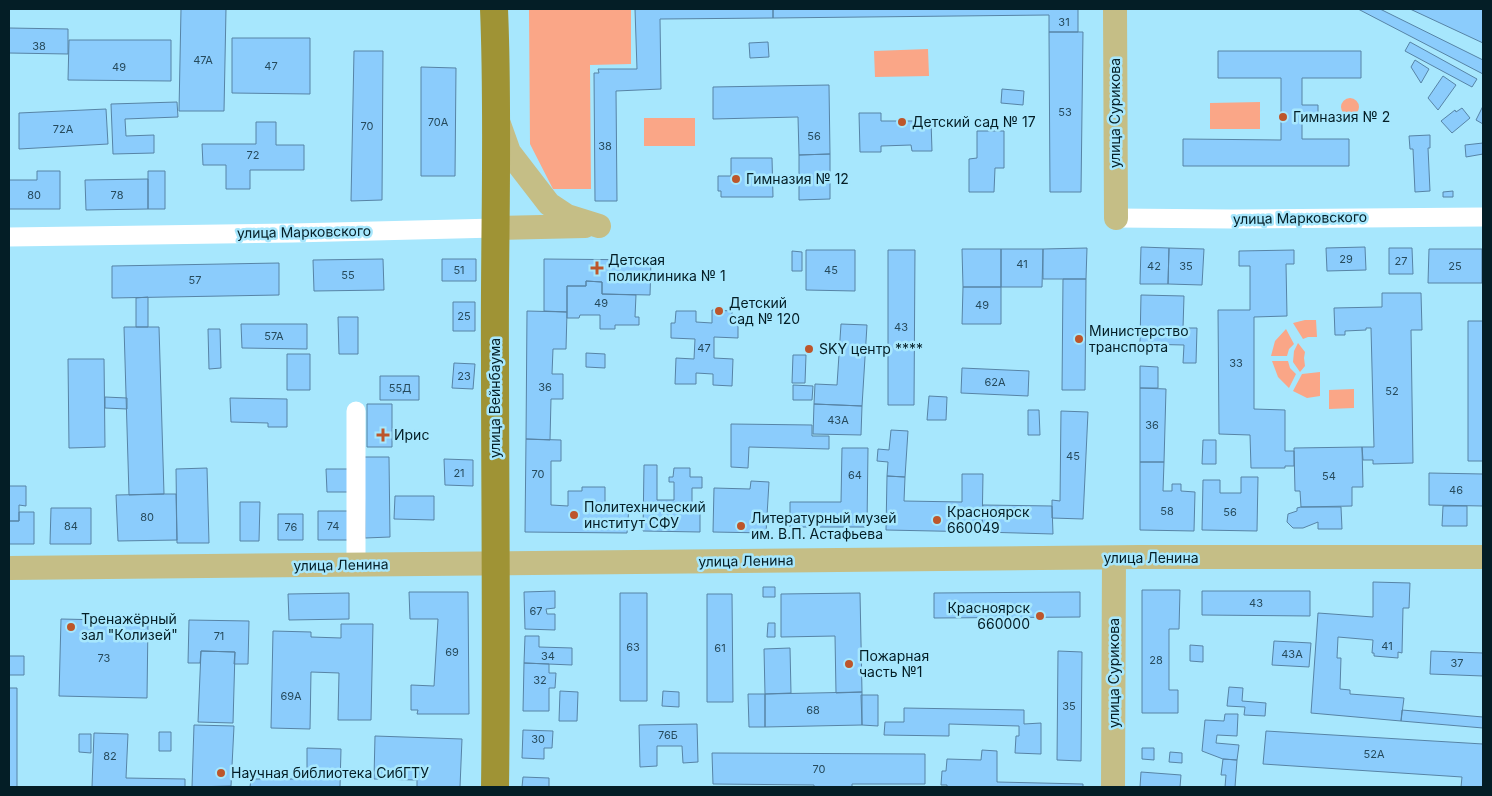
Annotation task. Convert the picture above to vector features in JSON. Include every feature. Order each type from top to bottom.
[{"type":"highway","name":"улица Вейнбаума","points":[[494,9],[497,563],[495,787]]},
{"type":"main road","name":"улица Сурикова","points":[[1115,9],[1116,218]]},
{"type":"main road","name":"улица Марковского","points":[[496,115],[509,152],[549,204],[567,216],[599,226],[496,228]]},
{"type":"main road","name":"улица Ленина","points":[[9,568],[1114,558],[1483,557]]},
{"type":"main road","name":"улица Сурикова","points":[[1113,787],[1114,558]]},
{"type":"street","name":"улица Марковского","points":[[1116,218],[1483,217]]},
{"type":"street","name":"улица Марковского","points":[[9,237],[496,228]]},
{"type":"street","points":[[356,411],[356,565]]},
{"type":"shaded area","points":[[529,9],[631,9],[631,64],[590,65],[591,189],[553,189],[530,144]]},
{"type":"shaded area","points":[[928,49],[929,76],[875,77],[874,51]]},
{"type":"shaded area","points":[[1350,98],[1356,101],[1359,107],[1356,113],[1350,116],[1344,113],[1341,107],[1344,101]]},
{"type":"shaded area","points":[[1260,102],[1260,129],[1210,129],[1210,103]]},
{"type":"shaded area","points":[[644,118],[695,118],[695,146],[644,146]]},
{"type":"shaded area","points":[[1316,320],[1317,337],[1303,339],[1293,323]]},
{"type":"shaded area","points":[[1286,329],[1294,344],[1289,349],[1287,356],[1271,356],[1275,341]]},
{"type":"shaded area","points":[[1298,343],[1305,352],[1305,366],[1300,372],[1293,362],[1294,351]]},
{"type":"shaded area","points":[[1272,361],[1288,361],[1290,368],[1296,374],[1289,388],[1278,377]]},
{"type":"shaded area","points":[[1320,372],[1320,396],[1307,398],[1293,391],[1302,374]]},
{"type":"shaded area","points":[[1354,389],[1354,408],[1329,409],[1329,390]]},
{"type":"building","points":[[181,9],[226,9],[224,111],[179,111]]},
{"type":"building","points":[[635,9],[773,9],[773,18],[660,19],[661,89],[616,91],[617,201],[595,201],[594,73],[599,73],[598,69],[637,69]]},
{"type":"building","points":[[773,9],[1078,9],[1078,32],[1049,32],[1049,15],[773,18]]},
{"type":"building","points":[[1358,9],[1380,9],[1483,60],[1483,74]]},
{"type":"building","points":[[1410,9],[1483,9],[1483,43]]},
{"type":"building","points":[[9,28],[68,29],[68,54],[9,53]]},
{"type":"building","points":[[1049,32],[1083,32],[1081,192],[1050,192]]},
{"type":"building","points":[[232,38],[310,38],[310,94],[232,93]]},
{"type":"building","points":[[69,40],[171,40],[171,81],[68,80]]},
{"type":"building","points":[[768,42],[769,57],[750,58],[749,43]]},
{"type":"building","points":[[1410,42],[1477,79],[1472,87],[1405,51]]},
{"type":"building","points":[[354,51],[383,51],[382,200],[351,201]]},
{"type":"building","points":[[1218,51],[1361,51],[1361,78],[1302,78],[1302,105],[1318,105],[1318,118],[1302,118],[1302,139],[1349,139],[1349,166],[1183,166],[1183,139],[1281,140],[1281,78],[1218,78]]},
{"type":"building","points":[[1415,60],[1429,69],[1421,83],[1411,67]]},
{"type":"building","points":[[421,67],[456,68],[455,176],[421,176]]},
{"type":"building","points":[[1443,76],[1456,85],[1438,110],[1428,98]]},
{"type":"building","points":[[829,85],[830,154],[799,155],[798,117],[713,119],[713,87]]},
{"type":"building","points":[[1002,89],[1024,91],[1023,105],[1001,103]]},
{"type":"building","points":[[177,102],[178,117],[125,119],[126,136],[154,135],[154,153],[113,154],[111,104]]},
{"type":"building","points":[[1483,106],[1483,124],[1476,120]]},
{"type":"building","points":[[1462,108],[1470,118],[1452,133],[1441,121],[1455,110],[1456,112]]},
{"type":"building","points":[[106,109],[108,144],[19,149],[19,113]]},
{"type":"building","points":[[859,113],[881,113],[881,121],[931,121],[932,151],[912,151],[911,145],[881,146],[881,152],[860,152]]},
{"type":"building","points":[[256,122],[276,122],[276,145],[304,145],[304,170],[250,170],[250,189],[226,189],[226,165],[203,165],[202,144],[256,144]]},
{"type":"building","points":[[977,131],[1004,131],[1004,168],[995,168],[994,192],[969,192],[969,159],[977,158]]},
{"type":"building","points":[[1430,135],[1430,148],[1428,148],[1430,191],[1415,192],[1413,149],[1410,149],[1409,136]]},
{"type":"building","points":[[1483,143],[1483,154],[1466,157],[1465,145]]},
{"type":"building","points":[[830,154],[830,199],[799,200],[799,155]]},
{"type":"building","points":[[731,158],[772,158],[773,197],[721,197],[721,191],[718,191],[718,176],[731,176]]},
{"type":"building","points":[[37,171],[60,171],[60,209],[9,209],[9,180],[37,180]]},
{"type":"building","points":[[148,171],[165,171],[165,209],[148,209]]},
{"type":"building","points":[[148,179],[148,209],[86,210],[85,180]]},
{"type":"building","points":[[1453,191],[1453,197],[1443,197],[1443,192]]},
{"type":"building","points":[[1141,247],[1169,248],[1168,284],[1140,284]]},
{"type":"building","points":[[1365,247],[1366,270],[1327,271],[1326,248]]},
{"type":"building","points":[[1087,248],[1086,279],[1043,279],[1043,249]]},
{"type":"building","points":[[1169,248],[1204,249],[1202,285],[1168,284]]},
{"type":"building","points":[[1389,248],[1412,248],[1413,274],[1389,274]]},
{"type":"building","points":[[962,249],[1001,249],[1001,287],[963,287]]},
{"type":"building","points":[[1001,249],[1043,249],[1042,287],[1001,287]]},
{"type":"building","points":[[1429,249],[1482,249],[1482,283],[1428,283]]},
{"type":"building","points":[[806,250],[855,250],[855,291],[806,290]]},
{"type":"building","points":[[888,250],[915,250],[914,405],[888,405]]},
{"type":"building","points":[[1294,250],[1294,264],[1286,264],[1287,316],[1254,317],[1254,409],[1285,410],[1285,451],[1294,451],[1294,466],[1285,466],[1285,468],[1251,468],[1250,435],[1219,434],[1218,310],[1250,310],[1250,266],[1239,266],[1239,251]]},
{"type":"building","points":[[792,251],[802,252],[802,271],[792,271]]},
{"type":"building","points":[[383,259],[384,290],[314,291],[313,260]]},
{"type":"building","points":[[442,259],[476,259],[476,281],[442,281]]},
{"type":"building","points":[[544,259],[651,260],[650,295],[602,294],[602,282],[586,281],[586,286],[567,286],[567,312],[544,311]]},
{"type":"building","points":[[279,263],[279,295],[112,298],[112,266]]},
{"type":"building","points":[[1063,279],[1086,279],[1085,390],[1062,390]]},
{"type":"building","points":[[586,281],[602,282],[602,294],[636,295],[635,317],[639,317],[639,325],[615,325],[615,329],[600,329],[600,315],[580,315],[579,318],[567,318],[567,286],[586,286]]},
{"type":"building","points":[[963,287],[1001,287],[1001,324],[962,324]]},
{"type":"building","points":[[1382,293],[1421,293],[1422,330],[1411,330],[1413,463],[1373,464],[1373,460],[1363,460],[1362,447],[1374,447],[1371,328],[1345,331],[1345,335],[1335,335],[1334,308],[1382,307]]},
{"type":"building","points":[[1141,295],[1184,296],[1183,328],[1197,328],[1196,363],[1183,363],[1184,345],[1140,344]]},
{"type":"building","points":[[148,297],[148,327],[136,327],[136,298]]},
{"type":"building","points":[[453,302],[475,302],[475,331],[453,331]]},
{"type":"building","points":[[712,310],[732,311],[732,322],[738,322],[738,338],[714,337],[714,358],[733,359],[732,386],[713,385],[713,374],[696,373],[696,384],[675,384],[676,358],[694,359],[695,339],[671,338],[671,323],[675,323],[676,311],[696,311],[696,322],[712,323]]},
{"type":"building","points":[[527,311],[567,312],[566,349],[553,349],[552,374],[563,374],[563,399],[551,399],[550,440],[526,439]]},
{"type":"building","points":[[338,317],[358,317],[358,354],[339,354]]},
{"type":"building","points":[[1468,321],[1483,321],[1483,461],[1468,461]]},
{"type":"building","points":[[241,324],[307,324],[307,349],[242,348]]},
{"type":"building","points":[[841,324],[867,325],[862,406],[814,404],[815,384],[837,385]]},
{"type":"building","points":[[124,327],[159,327],[164,494],[129,495]]},
{"type":"building","points":[[208,329],[220,329],[221,368],[209,369]]},
{"type":"building","points":[[586,353],[605,354],[605,368],[586,367]]},
{"type":"building","points":[[287,354],[310,354],[310,390],[287,390]]},
{"type":"building","points":[[793,355],[806,355],[805,383],[792,383]]},
{"type":"building","points":[[68,359],[104,359],[105,447],[69,448]]},
{"type":"building","points":[[454,363],[475,364],[473,389],[452,388]]},
{"type":"building","points":[[1140,366],[1158,367],[1158,388],[1140,388]]},
{"type":"building","points":[[962,368],[1029,371],[1028,396],[961,393]]},
{"type":"building","points":[[380,376],[419,376],[419,400],[380,400]]},
{"type":"building","points":[[793,385],[813,386],[812,400],[793,400]]},
{"type":"building","points":[[1140,388],[1166,389],[1164,462],[1140,462]]},
{"type":"building","points":[[929,396],[947,397],[946,420],[927,420]]},
{"type":"building","points":[[105,397],[127,398],[127,409],[105,408]]},
{"type":"building","points":[[230,398],[287,399],[287,427],[268,427],[268,423],[231,422]]},
{"type":"building","points":[[367,404],[392,404],[392,447],[367,447]]},
{"type":"building","points":[[814,404],[862,406],[861,435],[813,434]]},
{"type":"building","points":[[1028,410],[1039,410],[1040,435],[1028,435]]},
{"type":"building","points":[[1061,411],[1088,412],[1083,519],[1052,518],[1052,500],[1060,501]]},
{"type":"building","points":[[731,424],[812,425],[812,436],[829,436],[829,449],[749,447],[748,468],[731,467]]},
{"type":"building","points":[[891,430],[908,431],[905,477],[887,476],[888,462],[877,461],[878,449],[889,450]]},
{"type":"building","points":[[526,439],[561,440],[561,461],[551,461],[551,505],[568,506],[568,491],[582,491],[582,487],[605,487],[605,507],[629,507],[627,533],[525,532]]},
{"type":"building","points":[[1203,440],[1216,440],[1216,464],[1202,464]]},
{"type":"building","points":[[1362,447],[1363,487],[1352,487],[1352,506],[1301,507],[1300,491],[1295,491],[1294,448]]},
{"type":"building","points":[[842,448],[868,448],[867,527],[790,527],[790,502],[841,502]]},
{"type":"building","points":[[364,457],[389,457],[390,537],[365,538]]},
{"type":"building","points":[[444,459],[473,460],[473,486],[445,485]]},
{"type":"building","points":[[1140,462],[1164,462],[1163,491],[1172,491],[1172,484],[1181,484],[1181,491],[1195,492],[1194,531],[1140,530]]},
{"type":"building","points":[[644,465],[657,465],[657,500],[674,500],[674,482],[669,482],[669,477],[673,477],[674,468],[690,468],[690,477],[702,477],[702,488],[692,488],[692,503],[700,503],[700,532],[643,531]]},
{"type":"building","points":[[207,468],[209,543],[177,543],[176,469]]},
{"type":"building","points":[[326,469],[349,469],[350,492],[327,492]]},
{"type":"building","points":[[1429,473],[1483,474],[1483,506],[1429,505]]},
{"type":"building","points":[[962,474],[983,474],[982,532],[886,530],[887,476],[905,477],[904,501],[962,502]]},
{"type":"building","points":[[1241,477],[1258,477],[1257,531],[1202,530],[1203,480],[1220,480],[1220,493],[1241,493]]},
{"type":"building","points":[[751,481],[769,482],[766,533],[713,532],[714,488],[750,489]]},
{"type":"building","points":[[9,486],[26,486],[26,506],[19,505],[19,521],[9,521]]},
{"type":"building","points":[[176,494],[177,540],[118,541],[116,495]]},
{"type":"building","points":[[395,496],[434,496],[434,520],[394,519]]},
{"type":"building","points":[[240,502],[260,502],[259,541],[240,541]]},
{"type":"building","points":[[983,505],[1052,506],[1053,534],[982,532]]},
{"type":"building","points":[[1443,506],[1467,506],[1467,526],[1442,526]]},
{"type":"building","points":[[1341,507],[1342,529],[1318,529],[1318,522],[1303,528],[1293,528],[1287,522],[1288,514],[1297,511],[1297,508]]},
{"type":"building","points":[[51,508],[91,508],[91,544],[50,544]]},
{"type":"building","points":[[318,511],[348,511],[348,540],[318,540]]},
{"type":"building","points":[[19,512],[34,512],[34,544],[9,544],[9,521],[19,521]]},
{"type":"building","points":[[278,514],[303,514],[303,540],[278,540]]},
{"type":"building","points":[[1373,582],[1410,583],[1409,608],[1403,608],[1402,653],[1398,652],[1398,658],[1374,656],[1374,653],[1372,653],[1373,640],[1338,637],[1337,658],[1341,658],[1340,689],[1350,690],[1350,694],[1404,698],[1401,721],[1311,713],[1318,613],[1373,617]]},
{"type":"building","points":[[763,587],[775,587],[775,597],[763,597]]},
{"type":"building","points":[[1142,590],[1180,590],[1179,629],[1169,629],[1169,690],[1178,690],[1178,713],[1142,713]]},
{"type":"building","points":[[555,591],[555,608],[546,609],[547,614],[555,614],[555,630],[525,629],[524,592]]},
{"type":"building","points":[[1202,591],[1310,591],[1310,616],[1202,615]]},
{"type":"building","points":[[409,592],[468,592],[469,714],[417,714],[418,710],[411,710],[411,685],[434,686],[438,619],[410,619]]},
{"type":"building","points":[[1080,592],[1080,617],[934,618],[934,593]]},
{"type":"building","points":[[349,593],[349,619],[289,620],[288,594]]},
{"type":"building","points":[[620,593],[647,593],[647,701],[620,701]]},
{"type":"building","name":"Пожарная часть №1","points":[[860,593],[862,692],[836,693],[835,636],[781,637],[781,594]]},
{"type":"building","points":[[707,594],[732,594],[733,702],[707,702]]},
{"type":"building","points":[[61,619],[148,621],[147,698],[59,696]]},
{"type":"building","points":[[189,620],[249,621],[248,664],[234,664],[235,652],[201,651],[200,663],[188,663]]},
{"type":"building","points":[[768,623],[775,623],[775,637],[767,637]]},
{"type":"building","points":[[341,624],[373,624],[371,720],[338,720],[339,673],[311,672],[310,729],[271,728],[273,631],[311,632],[311,637],[341,638]]},
{"type":"building","points":[[525,636],[539,636],[539,647],[572,648],[572,665],[524,663]]},
{"type":"building","points":[[1274,641],[1311,643],[1309,667],[1272,665]]},
{"type":"building","points":[[1190,645],[1203,646],[1203,662],[1190,661]]},
{"type":"building","points":[[790,648],[791,693],[765,694],[764,649]]},
{"type":"building","points":[[201,651],[235,652],[233,723],[198,722]]},
{"type":"building","points":[[1058,651],[1082,652],[1081,761],[1057,760]]},
{"type":"building","points":[[1431,651],[1483,653],[1483,676],[1430,674]]},
{"type":"building","points":[[9,656],[24,656],[24,675],[9,675]]},
{"type":"building","points":[[524,663],[549,664],[549,673],[556,673],[555,688],[549,688],[549,711],[523,711]]},
{"type":"building","points":[[1229,687],[1243,688],[1242,701],[1266,703],[1265,716],[1244,715],[1245,707],[1227,706]]},
{"type":"building","points":[[9,688],[17,688],[17,787],[9,787]]},
{"type":"building","points":[[560,691],[578,692],[577,721],[559,721]]},
{"type":"building","points":[[663,691],[679,692],[679,707],[662,706]]},
{"type":"building","points":[[862,692],[862,725],[765,727],[765,694]]},
{"type":"building","points":[[748,694],[765,694],[765,727],[749,727]]},
{"type":"building","points":[[861,695],[878,695],[878,726],[862,725]]},
{"type":"building","points":[[904,708],[1024,710],[1024,724],[1041,723],[1041,754],[1015,753],[1016,736],[1019,736],[1019,726],[949,724],[949,736],[884,735],[885,722],[904,722]]},
{"type":"building","points":[[1402,710],[1483,717],[1483,728],[1401,721]]},
{"type":"building","points":[[1225,714],[1238,714],[1237,736],[1217,735],[1216,743],[1239,745],[1237,760],[1223,759],[1202,751],[1205,720],[1224,721]]},
{"type":"building","points":[[697,724],[698,762],[683,763],[682,746],[657,746],[657,766],[640,767],[639,725]]},
{"type":"building","points":[[194,725],[234,726],[231,786],[192,787]]},
{"type":"building","points":[[523,730],[553,731],[552,748],[544,748],[544,759],[522,758]]},
{"type":"building","points":[[1266,731],[1483,744],[1483,787],[1461,787],[1462,777],[1263,764]]},
{"type":"building","points":[[159,732],[171,732],[171,751],[159,751]]},
{"type":"building","points":[[94,733],[128,734],[126,778],[185,779],[185,787],[92,787]]},
{"type":"building","points":[[79,734],[91,734],[91,753],[79,752]]},
{"type":"building","points":[[375,736],[462,739],[460,787],[417,787],[417,780],[374,779]]},
{"type":"building","points":[[307,748],[341,749],[340,787],[250,787],[251,779],[307,779]]},
{"type":"building","points":[[1142,748],[1154,748],[1154,760],[1142,759]]},
{"type":"building","points":[[982,750],[997,751],[997,782],[1083,784],[1083,787],[947,787],[947,785],[941,785],[942,771],[946,771],[947,759],[981,760]]},
{"type":"building","points":[[1170,752],[1182,753],[1182,763],[1169,762]]},
{"type":"building","points":[[712,753],[925,754],[925,784],[852,784],[852,787],[814,787],[814,785],[713,784]]},
{"type":"building","points":[[1223,759],[1237,760],[1235,787],[1225,787],[1226,775],[1221,775]]},
{"type":"building","points":[[1141,772],[1181,775],[1180,787],[1140,787]]},
{"type":"building","points":[[523,777],[549,778],[549,787],[522,787]]},
{"type":"place","name":"Гимназия № 2","points":[[1283,117]]},
{"type":"place","name":"Детский сад № 17","points":[[902,122]]},
{"type":"place","name":"Гимназия № 12","points":[[736,179]]},
{"type":"place","name":"Детская поликлиника № 1","points":[[597,268]]},
{"type":"place","name":"Детский сад № 120","points":[[719,311]]},
{"type":"place","name":"Министерство транспорта","points":[[1079,339]]},
{"type":"place","name":"SKY центр ****","points":[[809,349]]},
{"type":"place","name":"Ирис","points":[[383,435]]},
{"type":"place","name":"Политехнический институт СФУ","points":[[574,515]]},
{"type":"place","name":"Красноярск 660049","points":[[937,520]]},
{"type":"place","name":"Литературный музей им. В.П. Астафьева","points":[[741,526]]},
{"type":"place","name":"Красноярск 660000","points":[[1040,616]]},
{"type":"place","name":"Тренажёрный зал \"Колизей\"","points":[[71,627]]},
{"type":"place","name":"Пожарная часть №1","points":[[849,664]]},
{"type":"place","name":"Научная библиотека СибГТУ","points":[[221,773]]}]
